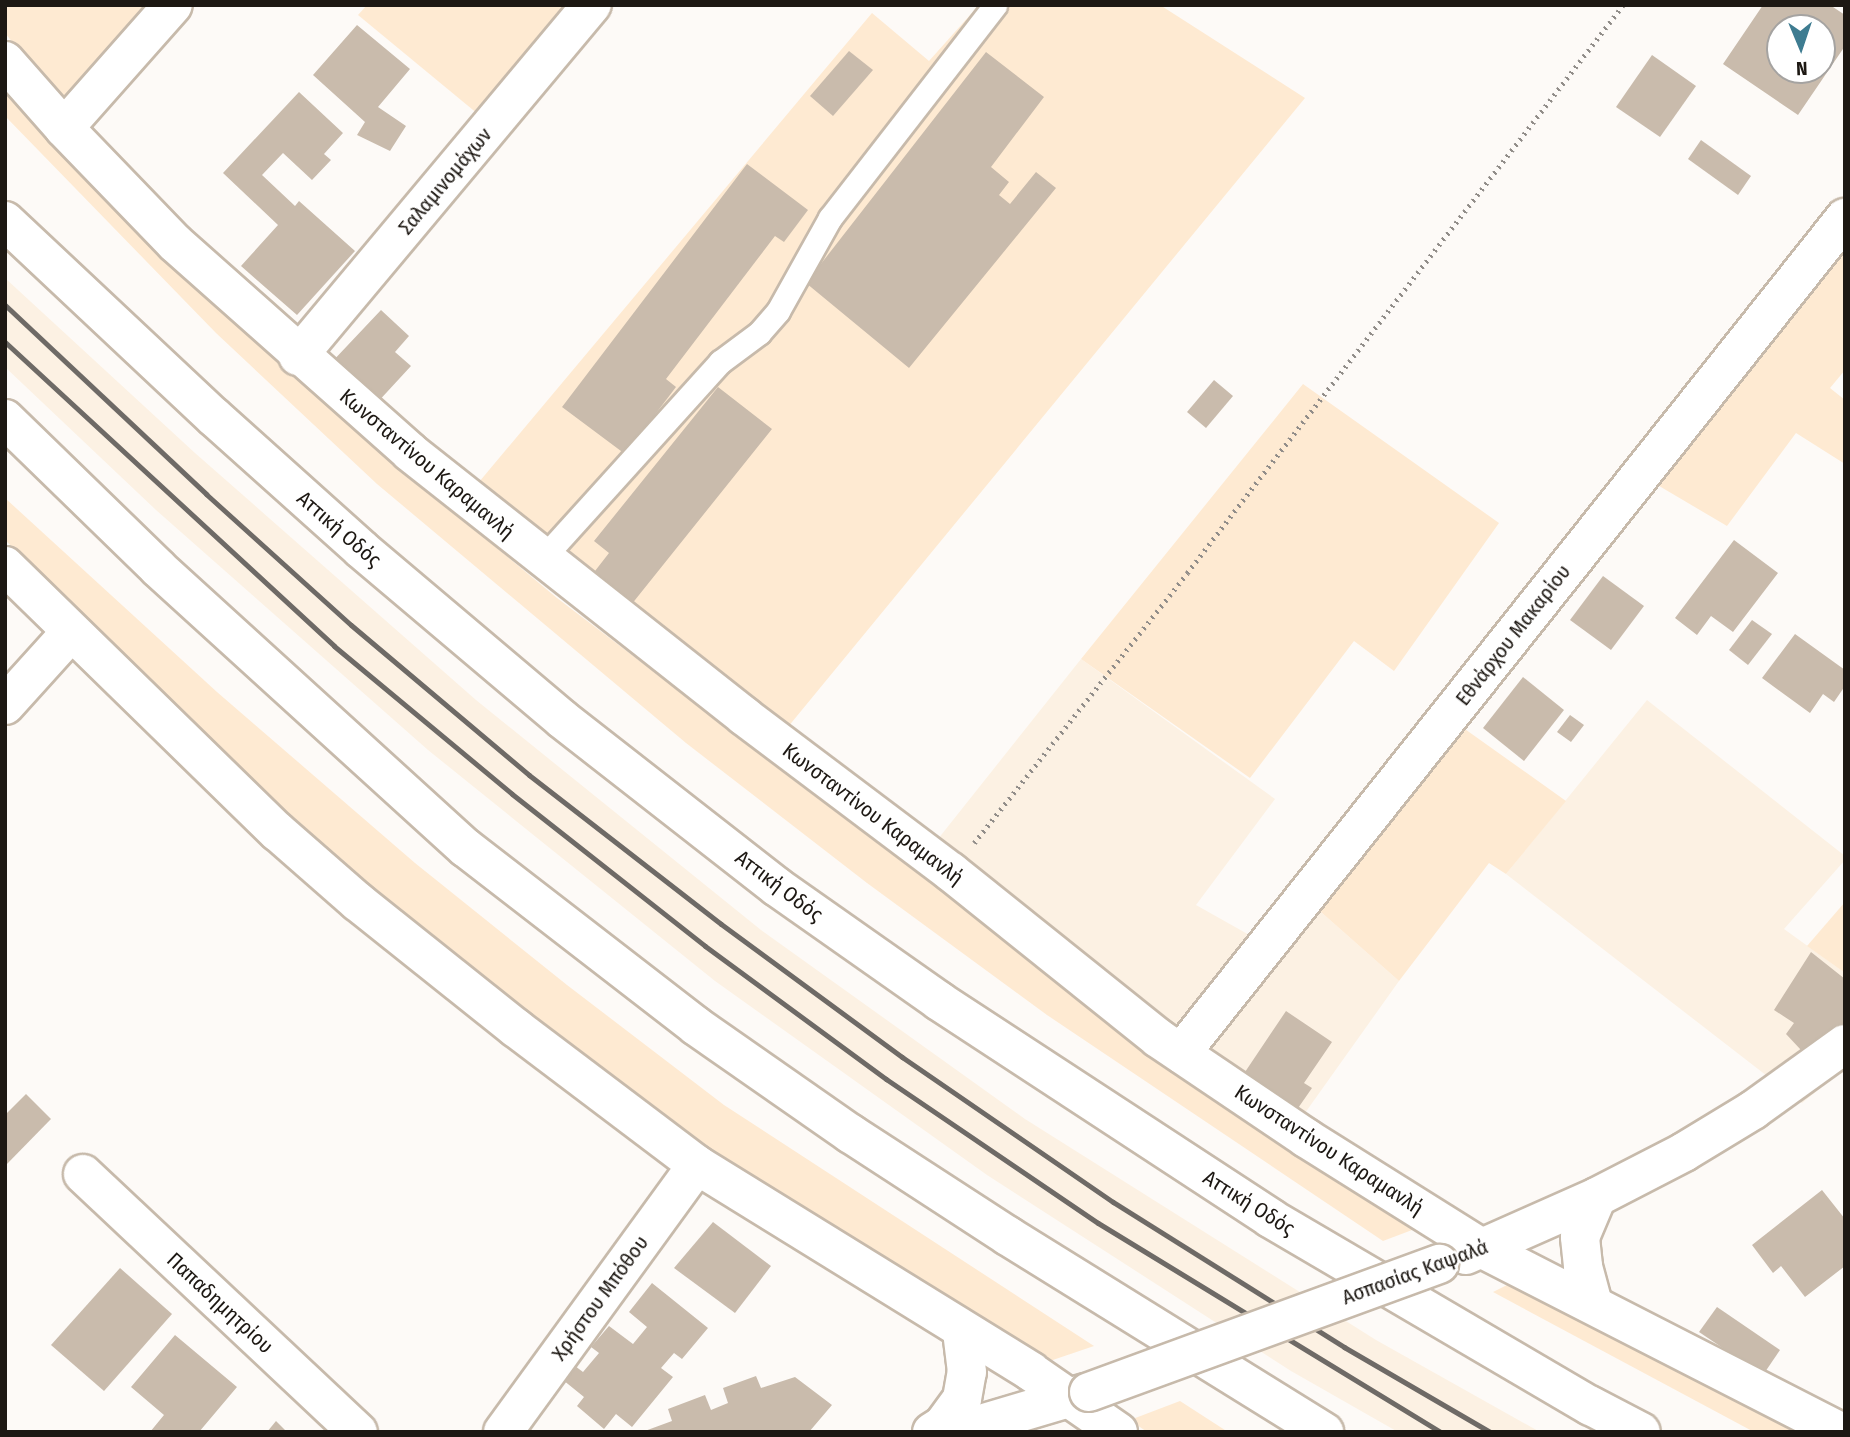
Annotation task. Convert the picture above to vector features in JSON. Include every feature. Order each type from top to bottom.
[{"type":"main road","points":[[64,128],[173,5]]},
{"type":"main road","name":"Σαλαμινομάχων","points":[[298,356],[592,5]]},
{"type":"main road","name":"Κωνσταντίνου Καραμανλή","points":[[5,61],[64,128],[175,243],[298,356],[542,559],[951,872],[1114,1004],[1306,1138],[1483,1249],[1593,1304],[1648,1336],[1840,1432]]},
{"type":"main road","points":[[5,196],[69,281]]},
{"type":"main road","name":"Εθνάρχου Μακαρίου","points":[[1181,1053],[1845,218]]},
{"type":"main road","name":"Αττική Οδός","points":[[5,221],[361,549],[562,719],[777,887],[939,1001],[1270,1218],[1579,1400],[1641,1432]]},
{"type":"main road","points":[[5,419],[158,568],[466,848],[674,1010],[851,1133],[1008,1236],[1324,1432]]},
{"type":"main road","points":[[5,566],[278,832],[358,902],[697,1165],[961,1331],[1079,1395],[1118,1432]]},
{"type":"main road","points":[[5,705],[71,632]]},
{"type":"main road","name":"Ασπασίας Καψαλά","points":[[954,1432],[1079,1395],[1483,1249],[1597,1197],[1684,1152],[1753,1110],[1845,1044]]},
{"type":"main road","name":"Χρήστου Μπόθου","points":[[503,1432],[697,1165]]},
{"type":"main road","name":"Παπαδημητρίου","points":[[83,1174],[358,1432]]},
{"type":"main road","points":[[1593,1304],[1583,1266],[1580,1237],[1597,1197]]},
{"type":"main road","points":[[932,1432],[943,1425],[962,1399],[967,1372],[961,1331]]},
{"type":"lane","points":[[542,559],[720,362],[759,333],[778,311],[830,218],[995,5]]},
{"type":"path","points":[[951,872],[1187,573],[1623,5]]},
{"type":"shaded area","points":[[5,5],[155,5],[65,107],[5,33]]},
{"type":"shaded area","points":[[367,5],[595,5],[490,124],[358,15]]},
{"type":"shaded area","points":[[979,5],[1160,5],[1305,98],[783,733],[469,494],[872,13],[929,61]]},
{"type":"shaded area","points":[[5,94],[232,320],[395,463],[557,598],[1067,986],[1420,1227],[1383,1241],[1047,1015],[867,883],[686,743],[377,484],[216,333],[5,116]]},
{"type":"shaded area","points":[[1845,231],[1845,370],[1830,388],[1845,400],[1845,464],[1796,433],[1727,526],[1649,480]]},
{"type":"shaded area","points":[[5,278],[195,453],[476,700],[761,930],[1025,1119],[1376,1340],[1540,1432],[1398,1432],[1291,1371],[987,1175],[715,981],[428,750],[156,510],[5,367]]},
{"type":"shaded area","points":[[1303,384],[1499,523],[1394,671],[1354,641],[1250,778],[1081,659]]},
{"type":"shaded area","points":[[5,498],[217,692],[415,863],[567,985],[724,1105],[1094,1346],[1044,1363],[709,1150],[568,1046],[368,883],[291,816],[5,540]]},
{"type":"shaded area","points":[[1081,659],[1275,799],[1196,905],[1278,951],[1313,905],[1399,981],[1300,1120],[1203,1063],[934,844]]},
{"type":"shaded area","points":[[1647,700],[1845,856],[1845,860],[1784,929],[1845,973],[1845,1068],[1802,1103],[1506,874]]},
{"type":"shaded area","points":[[1455,722],[1566,801],[1506,874],[1489,863],[1399,981],[1313,905]]},
{"type":"shaded area","points":[[1845,902],[1845,973],[1807,946]]},
{"type":"shaded area","points":[[1515,1281],[1648,1356],[1803,1432],[1754,1432],[1493,1292]]},
{"type":"shaded area","points":[[1180,1401],[1228,1432],[1147,1432],[1130,1420]]},
{"type":"building","points":[[1763,5],[1830,5],[1845,15],[1845,46],[1836,59],[1836,14],[1766,14],[1766,84],[1819,84],[1798,115],[1723,64]]},
{"type":"building","points":[[357,25],[410,69],[378,107],[406,126],[390,151],[357,135],[365,122],[313,75]]},
{"type":"building","points":[[849,51],[873,70],[833,116],[810,96]]},
{"type":"building","points":[[986,52],[1044,97],[991,167],[1009,182],[999,195],[1010,204],[1036,172],[1056,188],[909,368],[806,283]]},
{"type":"building","points":[[1652,55],[1696,86],[1660,137],[1616,107]]},
{"type":"building","points":[[299,92],[343,133],[324,154],[331,160],[312,180],[283,153],[262,175],[295,206],[299,201],[355,251],[297,315],[241,266],[278,225],[223,173]]},
{"type":"building","points":[[1701,140],[1751,176],[1738,195],[1688,159]]},
{"type":"building","points":[[747,164],[808,210],[784,242],[775,236],[666,379],[676,387],[625,454],[562,407]]},
{"type":"building","points":[[381,310],[409,336],[395,352],[411,366],[375,405],[330,364]]},
{"type":"building","points":[[1214,380],[1233,396],[1206,428],[1187,412]]},
{"type":"building","points":[[718,387],[772,429],[627,610],[588,580],[609,553],[594,541]]},
{"type":"building","points":[[1734,540],[1778,573],[1733,632],[1711,616],[1697,635],[1675,618]]},
{"type":"building","points":[[1603,576],[1644,606],[1611,650],[1570,620]]},
{"type":"building","points":[[1752,620],[1772,634],[1748,665],[1729,650]]},
{"type":"building","points":[[1795,634],[1845,670],[1845,686],[1834,702],[1823,694],[1810,713],[1762,678]]},
{"type":"building","points":[[1523,677],[1564,710],[1524,761],[1483,728]]},
{"type":"building","points":[[1570,715],[1584,725],[1571,742],[1557,732]]},
{"type":"building","points":[[1811,952],[1845,979],[1845,1032],[1837,1041],[1801,1050],[1786,1034],[1794,1023],[1774,1010]]},
{"type":"building","points":[[1286,1011],[1332,1042],[1304,1083],[1312,1088],[1296,1111],[1243,1075]]},
{"type":"building","points":[[26,1094],[51,1119],[5,1166],[5,1115]]},
{"type":"building","points":[[1822,1190],[1845,1219],[1845,1266],[1805,1297],[1781,1266],[1773,1273],[1752,1245]]},
{"type":"building","points":[[713,1222],[771,1266],[735,1313],[674,1268]]},
{"type":"building","points":[[120,1268],[172,1314],[104,1391],[51,1345]]},
{"type":"building","points":[[652,1283],[708,1328],[682,1359],[674,1353],[661,1368],[673,1377],[632,1427],[616,1414],[604,1429],[577,1406],[584,1397],[563,1380],[575,1366],[583,1372],[599,1353],[591,1347],[609,1326],[633,1344],[647,1327],[629,1312]]},
{"type":"building","points":[[1717,1307],[1780,1350],[1763,1375],[1699,1332]]},
{"type":"building","points":[[175,1335],[237,1387],[199,1432],[150,1432],[164,1415],[131,1387]]},
{"type":"building","points":[[756,1376],[761,1388],[795,1377],[832,1405],[809,1432],[642,1432],[672,1421],[668,1409],[705,1395],[711,1410],[728,1403],[723,1388]]},
{"type":"building","points":[[276,1421],[287,1432],[267,1432]]},
{"type":"railway","points":[[5,305],[206,494],[351,625],[529,775],[721,924],[902,1057],[1113,1202],[1344,1347],[1490,1432]]},
{"type":"railway","points":[[5,342],[334,646],[512,794],[705,946],[886,1079],[1098,1223],[1441,1432]]}]
